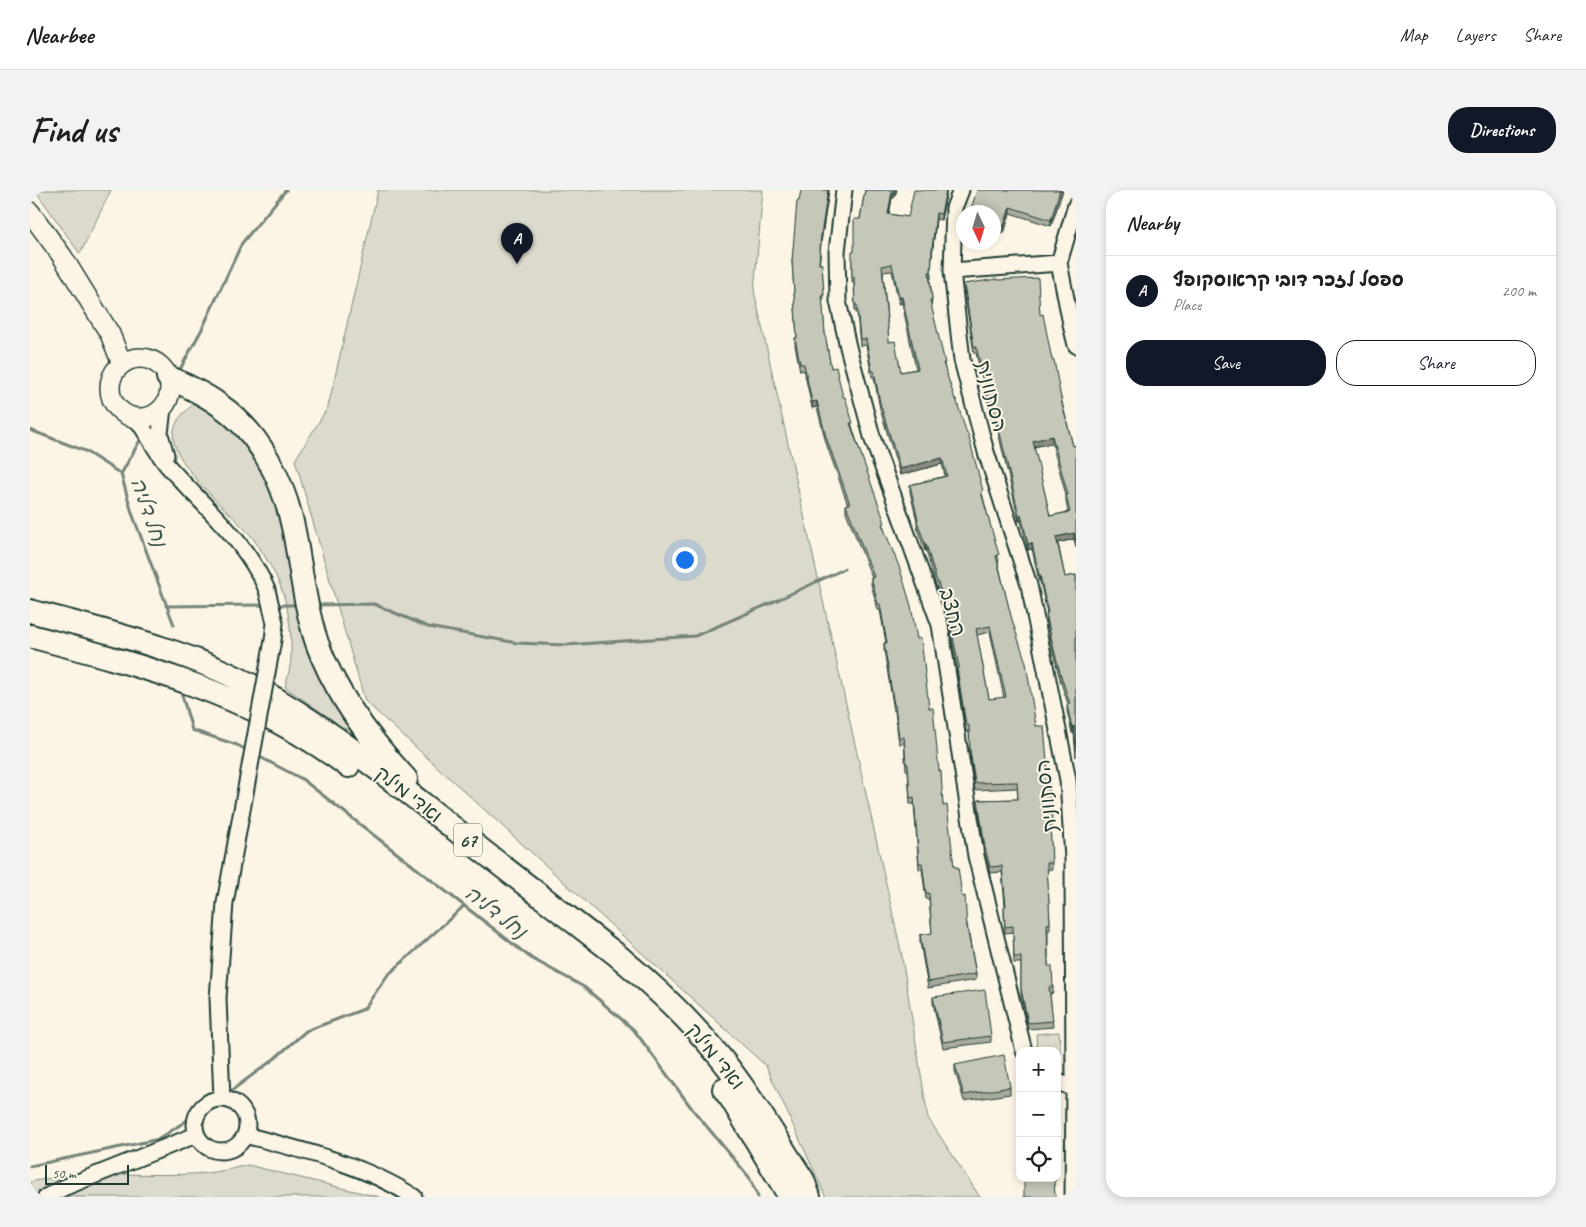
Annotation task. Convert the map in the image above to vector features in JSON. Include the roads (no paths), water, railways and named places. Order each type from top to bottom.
[{"type":"highway","points":[[168,376],[219,404],[232,414],[259,445],[279,480],[287,502],[317,641],[337,688],[364,728],[396,767],[416,789],[485,853]]},
{"type":"highway","name":"ואדי מילק","points":[[30,611],[164,649],[212,667],[261,690],[293,709],[344,744],[617,955],[675,1007],[720,1057],[744,1091],[803,1180],[809,1197]]},
{"type":"highway","name":"ואדי מילק","points":[[30,636],[128,663],[192,684],[254,709],[335,756],[608,967],[664,1017],[708,1066],[732,1100],[790,1197]]},
{"type":"main road","points":[[30,212],[62,256],[129,361]]},
{"type":"main road","points":[[146,358],[163,368],[168,376],[170,393],[162,408],[155,414],[135,417],[126,414],[118,408],[113,400],[110,390],[111,381],[115,372],[129,361],[146,358]]},
{"type":"street","name":"החצב","points":[[844,190],[837,252],[838,301],[848,347],[873,440],[940,626],[976,856],[1023,1047]]},
{"type":"street","points":[[961,190],[954,208],[952,271],[1059,263]]},
{"type":"street","points":[[1076,205],[1059,263],[1076,345]]},
{"type":"street","name":"הסתוונית","points":[[952,271],[962,360],[986,452],[1029,585],[1068,780],[1073,859],[1073,1197]]},
{"type":"street","points":[[162,408],[160,434],[166,455],[178,476]]},
{"type":"street","points":[[135,417],[166,464],[251,558],[267,590],[275,623],[225,902],[218,998],[222,1099]]},
{"type":"street","points":[[1061,1083],[1074,1089]]},
{"type":"street","points":[[213,1100],[230,1100],[238,1105],[247,1119],[248,1127],[245,1135],[241,1143],[225,1152],[208,1148],[196,1136],[195,1118],[205,1104],[213,1100]]},
{"type":"street","points":[[245,1135],[331,1160],[393,1184],[414,1197]]},
{"type":"street","points":[[46,1197],[63,1188],[196,1136]]},
{"type":"waterway","points":[[178,373],[202,329],[242,243],[286,190]]},
{"type":"waterway","points":[[161,404],[170,387]]},
{"type":"waterway","points":[[147,428],[156,411]]},
{"type":"waterway","name":"נחל דליה","points":[[30,430],[85,451],[121,474],[132,513],[174,625]]},
{"type":"waterway","points":[[121,474],[143,435]]},
{"type":"waterway","points":[[315,605],[374,604],[428,627],[517,643],[566,645],[695,636],[844,569]]},
{"type":"waterway","points":[[166,606],[266,605]]},
{"type":"waterway","points":[[275,605],[299,605]]},
{"type":"waterway","name":"נחל דליה","points":[[182,695],[192,730],[249,751]]},
{"type":"waterway","name":"נחל דליה","points":[[256,755],[302,779],[531,958],[584,987],[634,1030],[693,1110],[749,1177],[758,1197]]},
{"type":"waterway","points":[[227,1094],[274,1059],[306,1031],[364,1009],[387,976],[464,906]]},
{"type":"waterway","points":[[30,1166],[159,1139],[217,1100]]},
{"type":"place","name":"ספסל לזכר דובי קראוסקופף","points":[[517,264]]}]
